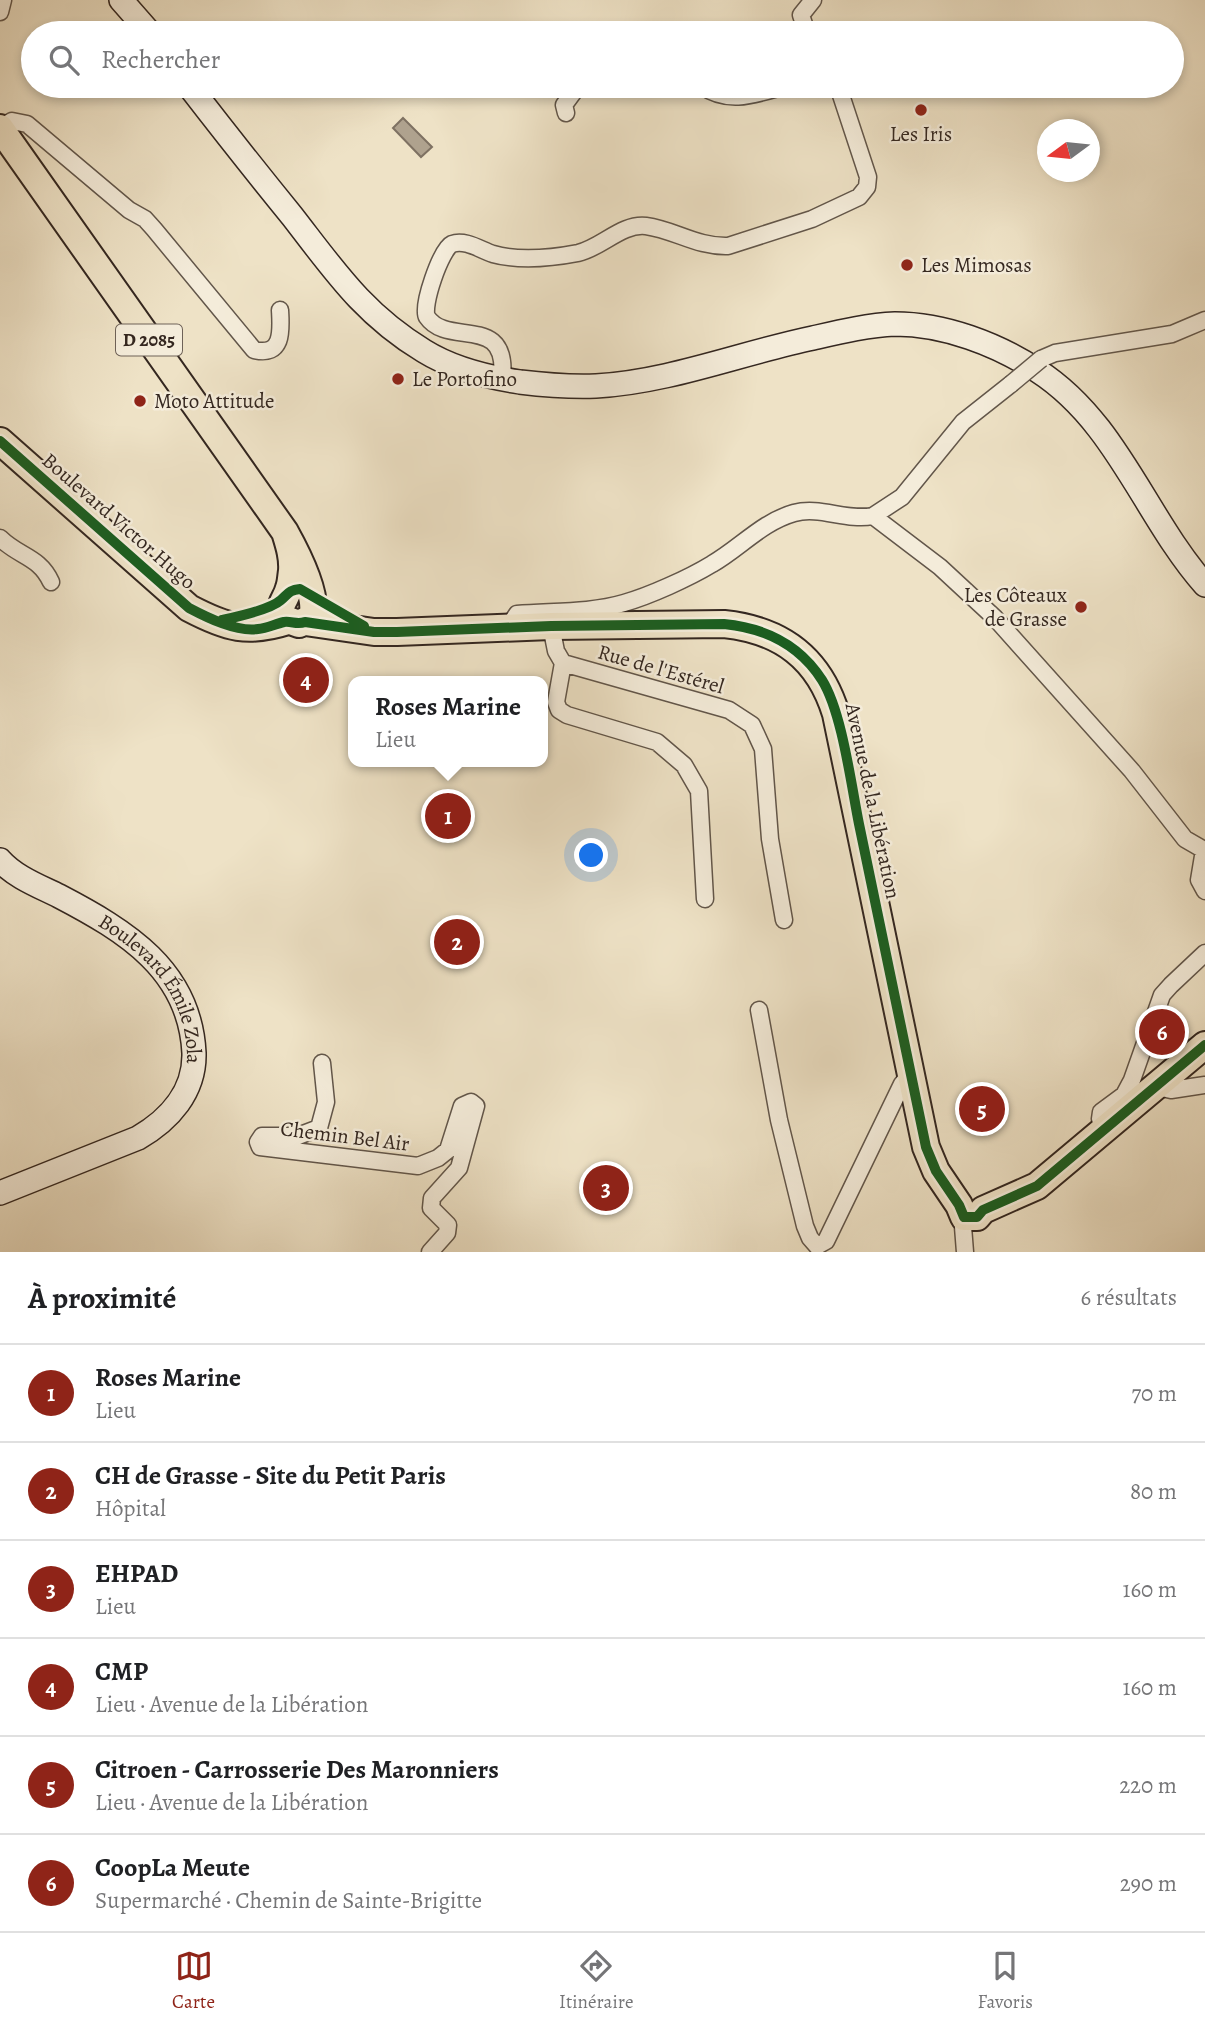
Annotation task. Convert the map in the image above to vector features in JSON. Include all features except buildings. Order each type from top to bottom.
[{"type":"main road","name":"D 2085","points":[[0,128],[285,532],[301,562],[298,605]]},
{"type":"main road","name":"Boulevard Victor Hugo","points":[[0,441],[189,608],[218,621],[298,605]]},
{"type":"main road","name":"Avenue de la Libération","points":[[298,605],[374,632],[724,624],[748,627],[789,644],[812,666],[831,698],[836,714],[930,1160],[943,1181],[973,1214],[1037,1186],[1205,1045]]},
{"type":"street","points":[[0,12],[4,0]]},
{"type":"street","points":[[121,0],[140,21]]},
{"type":"street","points":[[803,21],[801,15],[813,0]]},
{"type":"street","points":[[198,98],[339,279],[402,337],[452,366],[502,379],[564,386],[597,386],[660,376],[782,344],[837,333],[894,324],[939,329],[1000,349],[1040,372],[1081,408],[1120,455],[1170,542],[1204,582]]},
{"type":"street","points":[[566,113],[564,105],[569,98]]},
{"type":"street","points":[[502,379],[502,361],[495,343],[483,337],[442,328],[427,317],[424,308],[443,253],[452,244],[466,244],[495,254],[537,257],[579,253],[596,247],[632,227],[646,226],[714,246],[728,246],[812,219],[859,197],[867,187],[868,177],[842,98]]},
{"type":"street","points":[[0,128],[12,121],[27,124],[129,210],[145,219],[197,278],[254,350],[263,351],[279,342],[280,310]]},
{"type":"street","points":[[508,628],[517,614],[589,609],[624,603],[712,564],[764,527],[796,513],[814,511],[860,518],[873,516],[902,497],[962,422],[1041,359],[1055,353],[1172,334],[1205,320]]},
{"type":"street","points":[[873,516],[940,567],[995,618],[1124,761],[1185,839],[1204,850],[1199,880],[1205,891]]},
{"type":"street","points":[[0,538],[8,546],[44,568],[51,582]]},
{"type":"street","points":[[551,626],[555,651],[563,663],[556,702],[559,710],[567,715],[657,742],[684,765],[699,791],[705,900]]},
{"type":"street","name":"Rue de l'Estérel","points":[[563,663],[729,710],[752,724],[763,749],[770,839],[784,920]]},
{"type":"street","name":"Boulevard Émile Zola","points":[[0,860],[20,876],[107,923],[142,948],[168,974],[190,1019],[194,1063],[187,1089],[159,1126],[127,1142],[0,1193]]},
{"type":"street","points":[[1107,1129],[1100,1119],[1101,1112],[1124,1095],[1132,1080],[1163,995],[1205,953]]},
{"type":"street","points":[[759,1010],[779,1120],[801,1213],[810,1238],[817,1246],[826,1241],[902,1084],[911,1073]]},
{"type":"street","name":"Chemin Bel Air","points":[[322,1063],[326,1102],[319,1128],[298,1136],[262,1136],[258,1142],[260,1147],[418,1166],[438,1158],[448,1150],[463,1106],[471,1102],[476,1106],[459,1168],[432,1198],[431,1208],[448,1225],[447,1233],[430,1252]]},
{"type":"street","points":[[1157,1087],[1171,1090],[1205,1085]]},
{"type":"shaded area","points":[[403,118],[432,147],[421,157],[393,128]]},
{"type":"cycle path","points":[[0,441],[189,608],[232,626],[258,629],[284,622],[305,622],[374,632],[397,632],[551,626],[724,624],[753,629],[792,648],[813,667],[835,710],[926,1147],[936,1171],[964,1217],[977,1217],[983,1210],[1037,1186],[1205,1045]]},
{"type":"cycle path","points":[[222,620],[269,607],[291,591],[300,589],[364,626]]},
{"type":"place","name":"Les Iris","points":[[921,110]]},
{"type":"place","name":"Les Mimosas","points":[[907,265]]},
{"type":"place","name":"Le Portofino","points":[[398,379]]},
{"type":"place","name":"Moto Attitude","points":[[140,401]]},
{"type":"place","name":"Les Côteaux de Grasse","points":[[1081,607]]},
{"type":"place","name":"CMP","points":[[306,680]]},
{"type":"place","name":"Roses Marine","points":[[448,816]]},
{"type":"place","name":"CH de Grasse - Site du Petit Paris","points":[[457,942]]},
{"type":"place","name":"CoopLa Meute","points":[[1162,1032]]},
{"type":"place","name":"Citroen - Carrosserie Des Maronniers","points":[[982,1109]]},
{"type":"place","name":"EHPAD","points":[[606,1188]]}]
